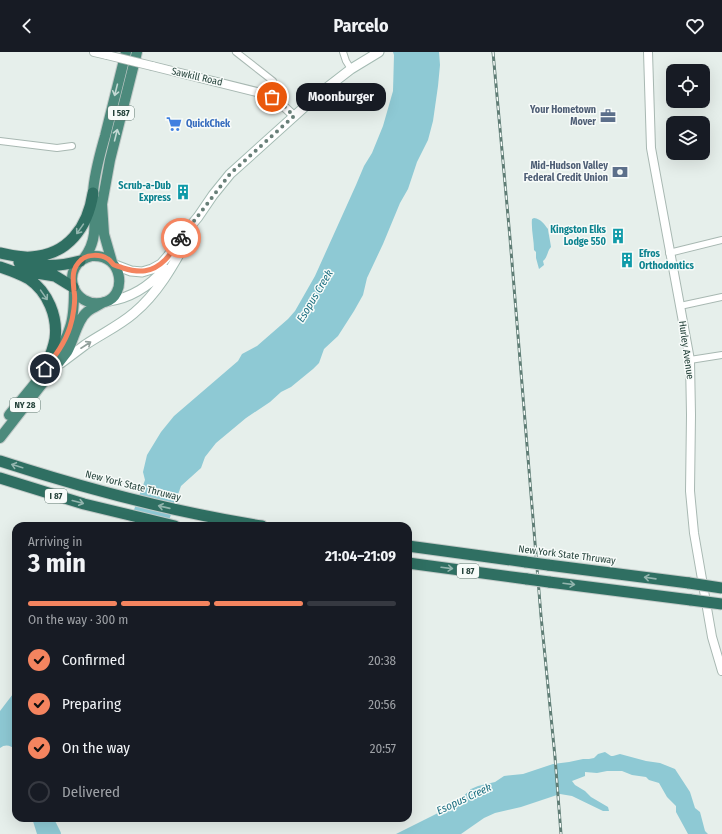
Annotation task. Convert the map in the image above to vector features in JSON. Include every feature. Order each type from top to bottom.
[{"type":"highway","name":"I 587","points":[[82,260],[92,243],[95,230],[93,192],[99,158],[126,52]]},
{"type":"highway","name":"I 587","points":[[113,263],[107,248],[103,225],[103,198],[110,160],[136,52]]},
{"type":"highway","points":[[0,255],[30,257],[43,256],[61,248],[71,240],[84,224],[90,210],[93,192]]},
{"type":"highway","points":[[0,255],[22,263],[47,266],[62,266],[92,256],[101,256],[113,263],[119,276],[119,285],[114,296],[107,301],[95,303],[80,297],[74,289],[55,276],[0,266]]},
{"type":"highway","points":[[74,289],[73,273],[82,260]]},
{"type":"highway","points":[[0,266],[35,284],[45,296],[52,308],[55,323],[55,338],[50,368]]},
{"type":"highway","name":"NY 28","points":[[0,438],[50,368],[69,332],[72,318],[74,289]]},
{"type":"highway","name":"NY 28","points":[[0,427],[70,346],[79,323],[84,315],[107,301]]},
{"type":"highway","name":"New York State Thruway","points":[[0,461],[116,495],[202,515],[240,522]]},
{"type":"highway","name":"I 87","points":[[0,478],[112,511],[158,522]]},
{"type":"highway","name":"New York State Thruway","points":[[412,547],[722,588]]},
{"type":"highway","name":"I 87","points":[[412,564],[722,604]]},
{"type":"main road","points":[[113,263],[131,271],[142,272],[157,267],[165,260],[230,174],[320,93],[379,52]]},
{"type":"main road","points":[[50,368],[122,322],[138,309],[158,286],[178,257],[198,217]]},
{"type":"main road","points":[[107,301],[130,296],[148,286],[165,269],[187,240]]},
{"type":"street","name":"Sawkill Road","points":[[94,52],[253,90],[272,97],[294,116]]},
{"type":"street","points":[[236,52],[273,81],[276,89],[272,97]]},
{"type":"street","points":[[343,52],[351,70]]},
{"type":"street","name":"Hurley Avenue","points":[[648,52],[651,148],[669,253],[690,360],[690,463],[692,512],[706,608],[712,637],[722,671]]},
{"type":"street","points":[[0,141],[57,148],[72,146]]},
{"type":"street","points":[[669,253],[722,240]]},
{"type":"street","points":[[680,306],[722,297]]},
{"type":"street","points":[[690,360],[722,355]]},
{"type":"water","points":[[393,52],[439,52],[440,65],[433,121],[428,140],[417,162],[408,189],[400,203],[367,278],[363,295],[354,311],[338,336],[324,349],[319,363],[313,369],[291,387],[281,392],[270,402],[246,418],[216,443],[205,457],[201,468],[181,486],[168,522],[129,522],[145,480],[143,472],[147,455],[161,432],[174,416],[238,361],[242,354],[257,346],[288,319],[295,311],[315,276],[383,126],[393,91]]},
{"type":"water","points":[[534,218],[544,224],[548,229],[551,247],[543,261],[544,265],[539,269],[536,252],[534,250],[532,219]]},
{"type":"water","points":[[12,695],[12,747],[4,746],[0,748],[0,711]]},
{"type":"water","points":[[605,752],[611,756],[620,754],[660,763],[675,769],[690,792],[695,808],[700,812],[705,831],[708,834],[688,834],[676,812],[676,806],[667,797],[659,783],[649,780],[646,777],[632,775],[622,771],[607,771],[597,773],[585,772],[585,776],[572,781],[591,797],[608,807],[609,811],[603,811],[572,796],[560,794],[521,807],[495,813],[484,818],[461,834],[396,834],[455,804],[471,789],[478,786],[495,782],[504,776],[523,774],[553,764],[594,758],[598,754]]},
{"type":"water","points":[[33,822],[52,822],[56,834],[37,834]]},
{"type":"waterway","name":"Esopus Creek","points":[[50,822],[56,834]]},
{"type":"railway","points":[[493,52],[561,834]]},
{"type":"way so far","points":[[181,238],[230,174],[294,116],[272,97]]},
{"type":"place","name":"Moonburger","points":[[272,97]]},
{"type":"place","name":"Your Hometown Mover","points":[[608,116]]},
{"type":"place","name":"QuickChek","points":[[174,124]]},
{"type":"place","name":"Mid-Hudson Valley Federal Credit Union","points":[[620,172]]},
{"type":"place","name":"Scrub-a-Dub Express","points":[[183,192]]},
{"type":"place","name":"Kingston Elks Lodge 550","points":[[618,236]]},
{"type":"place","name":"Efros Orthodontics","points":[[627,260]]},
{"type":"route","points":[[45,369],[56,355],[66,338],[71,325],[74,291],[72,277],[74,270],[80,261],[84,258],[92,256],[101,256],[105,257],[115,265],[131,271],[147,271],[157,267],[165,260],[181,238]]}]
